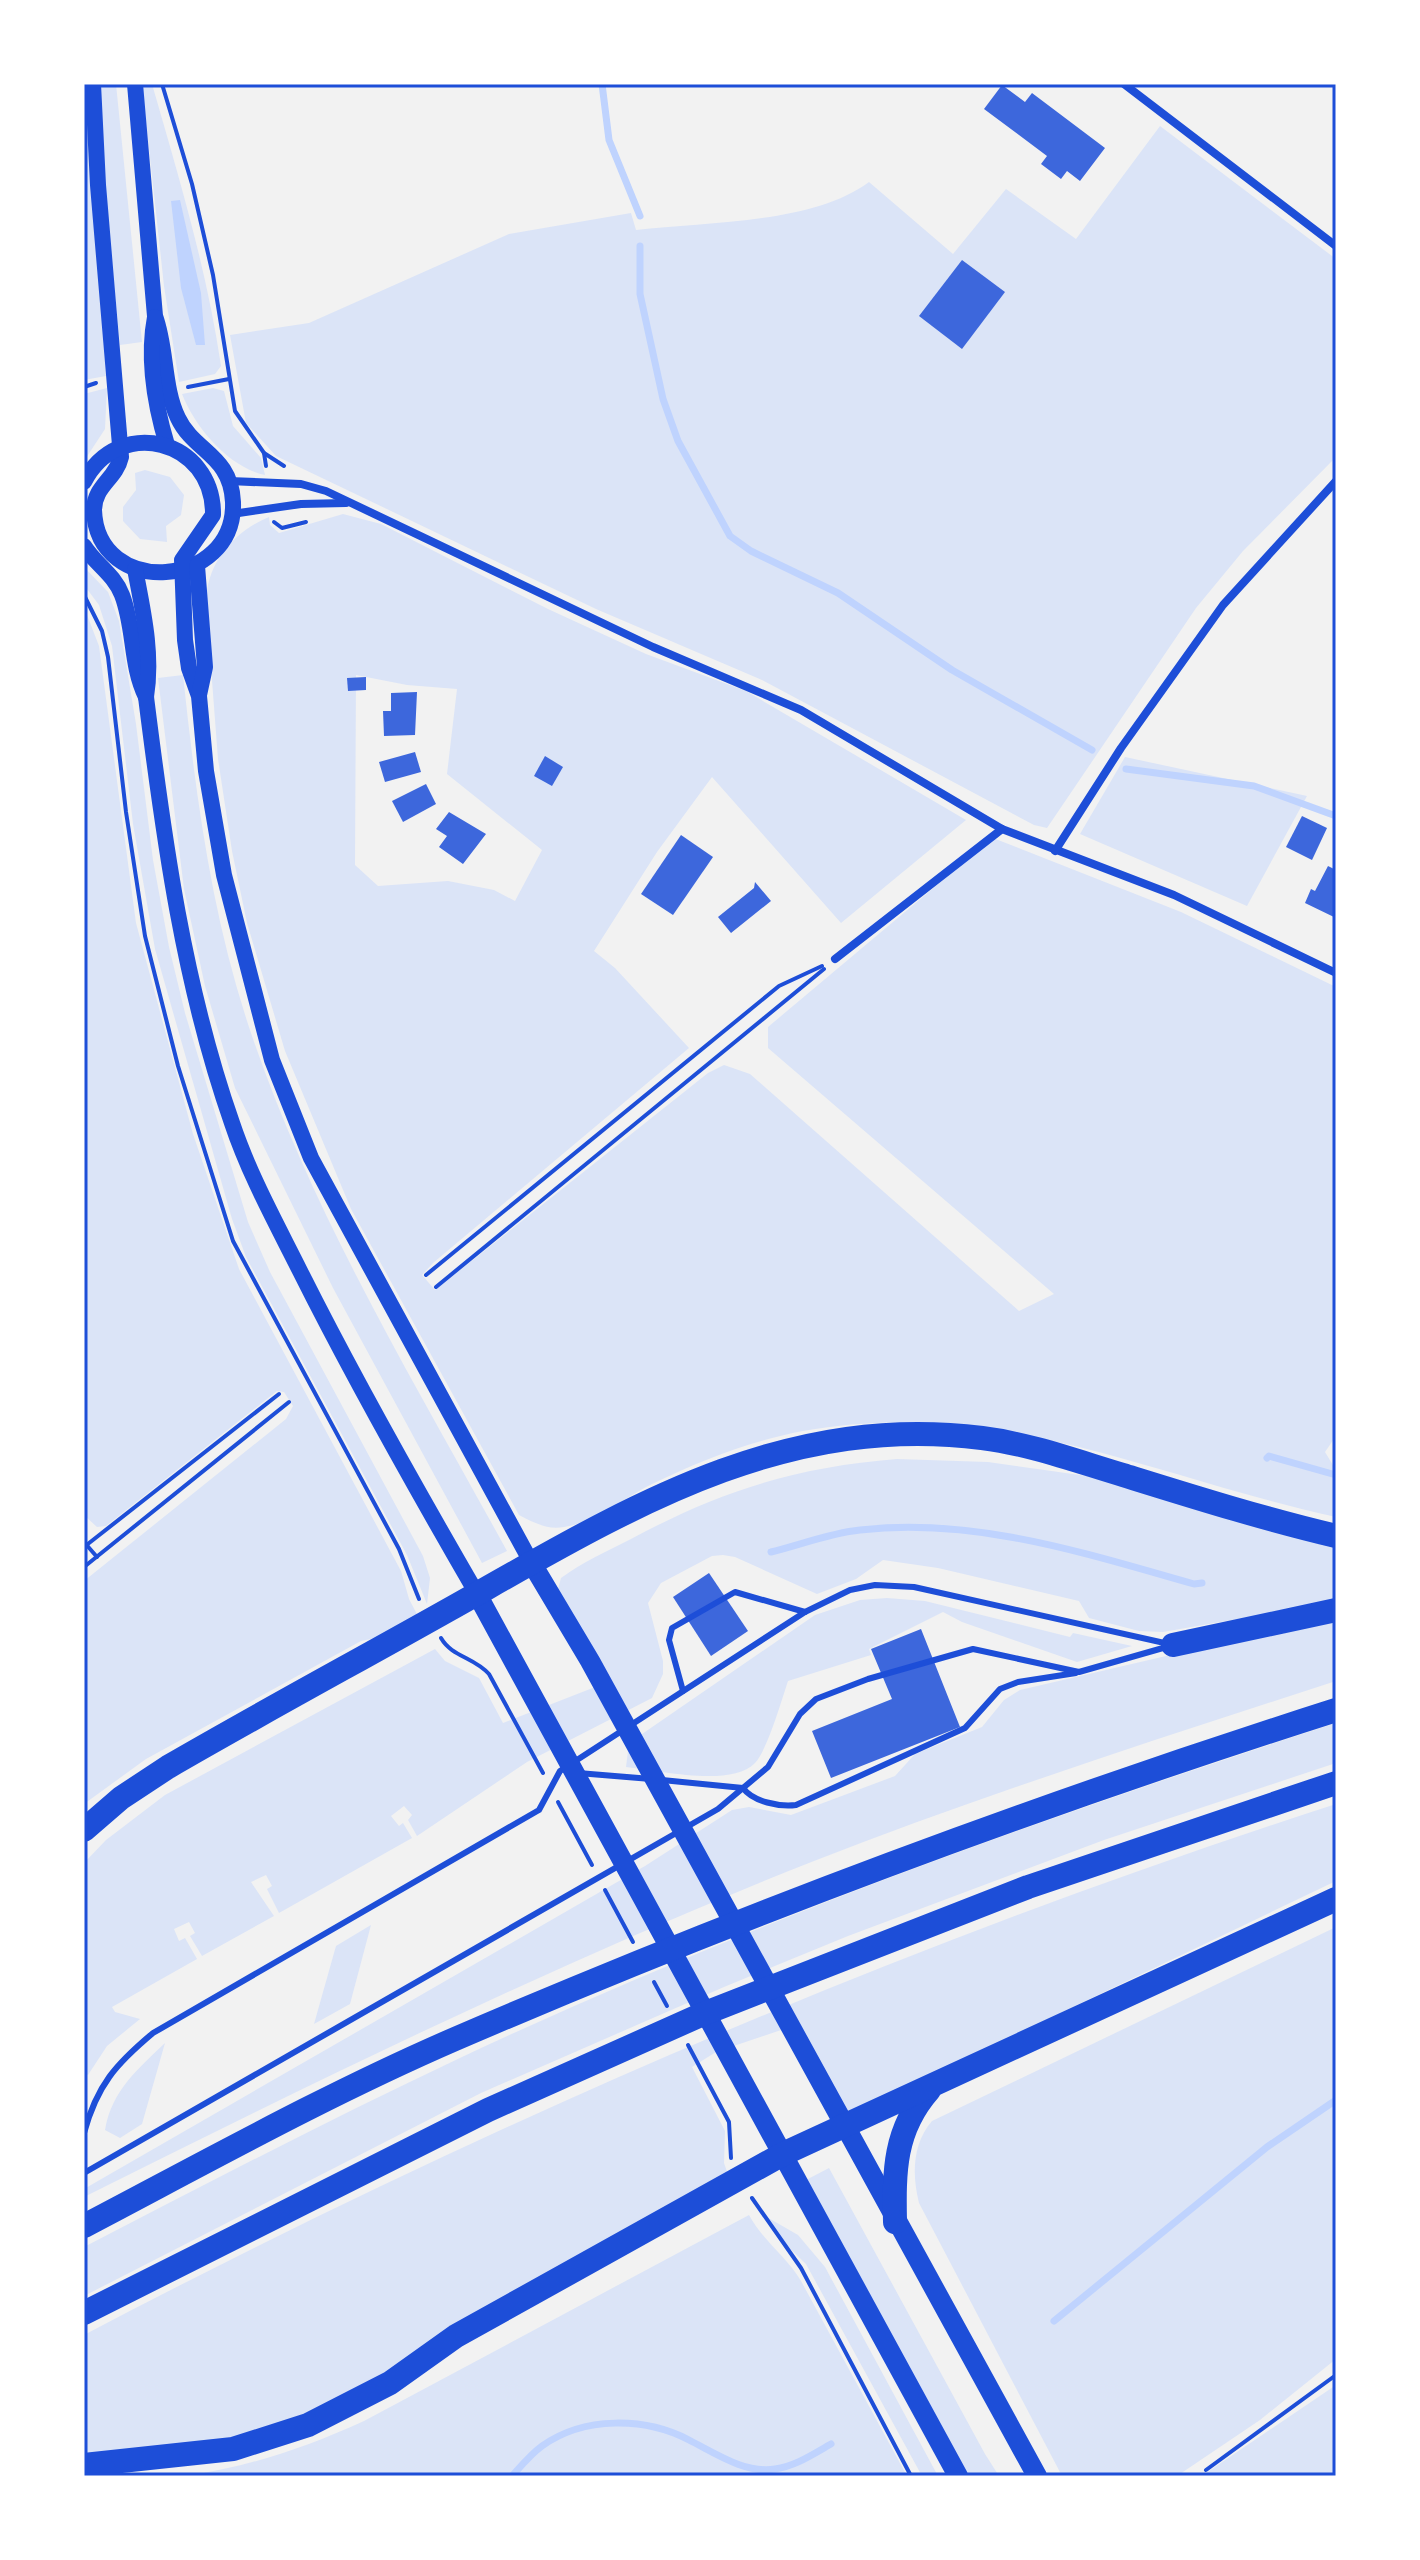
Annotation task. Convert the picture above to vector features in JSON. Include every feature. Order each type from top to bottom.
[{"type":"highway","points":[[84,1830],[121,1798],[168,1767],[531,1562],[699,1477],[808,1444],[897,1434],[955,1436],[1017,1444],[1273,1521],[1336,1536]]},
{"type":"highway","points":[[1173,1645],[1336,1610]]},
{"type":"highway","points":[[84,2226],[249,2139],[467,2034],[824,1890],[1192,1756],[1336,1710]]},
{"type":"highway","points":[[84,2313],[488,2110],[703,2014],[1028,1887],[1336,1783]]},
{"type":"highway","points":[[84,2465],[233,2449],[308,2425],[390,2383],[456,2336],[783,2154],[1336,1899]]},
{"type":"highway","points":[[895,2222],[898,2144],[910,2115],[932,2086]]},
{"type":"main road","points":[[93,84],[120,448],[119,466],[95,499],[97,527],[102,540],[123,563],[159,574],[197,566],[224,537],[232,514],[229,481],[216,457],[185,430],[172,400],[163,339],[155,316],[135,84]]},
{"type":"main road","points":[[155,316],[150,340],[159,418],[167,445]]},
{"type":"main road","points":[[84,482],[95,465],[120,448],[140,443],[167,445],[192,459],[208,481],[213,515],[201,536],[186,552],[180,571],[189,668],[199,696],[206,771],[224,875],[272,1060],[311,1158],[1037,2476]]},
{"type":"main road","points":[[208,481],[229,481]]},
{"type":"main road","points":[[102,540],[84,544],[111,575],[123,597],[135,673],[146,697]]},
{"type":"main road","points":[[197,566],[205,667],[199,696]]},
{"type":"main road","points":[[135,569],[150,672],[146,697],[171,881],[203,1024],[233,1127],[257,1183],[360,1392],[477,1594],[958,2476]]},
{"type":"street","points":[[1124,84],[1336,246]]},
{"type":"street","points":[[229,481],[301,484],[351,503],[653,647],[801,710],[1002,829],[1174,895],[1336,973]]},
{"type":"street","points":[[1055,851],[1121,748],[1223,605],[1336,481]]},
{"type":"street","points":[[232,514],[301,504],[351,503]]},
{"type":"street","points":[[835,959],[1002,829]]},
{"type":"lane","points":[[84,2133],[101,2087],[116,2065],[153,2033],[539,1810],[560,1771],[805,1612],[850,1590],[875,1585],[914,1587],[1173,1645]]},
{"type":"lane","points":[[683,1691],[669,1640],[672,1628],[735,1592],[805,1612]]},
{"type":"lane","points":[[560,1771],[743,1788],[748,1795],[771,1803],[796,1805],[965,1728],[1000,1689],[1018,1682],[1079,1672],[1173,1645]]},
{"type":"lane","points":[[84,2173],[718,1809],[768,1767],[800,1714],[816,1699],[868,1679],[973,1649],[1079,1672]]},
{"type":"path","points":[[162,84],[210,260],[235,411],[264,453]]},
{"type":"path","points":[[426,1275],[779,986],[835,959]]},
{"type":"path","points":[[436,1287],[835,959]]},
{"type":"path","points":[[97,1557],[85,1545],[279,1394]]},
{"type":"path","points":[[84,1567],[289,1402]]},
{"type":"path","points":[[502,1697],[547,1780]]},
{"type":"path","points":[[554,1794],[635,1947]]},
{"type":"path","points":[[650,1974],[672,2016]]},
{"type":"path","points":[[687,2044],[729,2122],[731,2160],[763,2218],[801,2268],[911,2476]]},
{"type":"path","points":[[1206,2470],[1336,2375]]},
{"type":"shaded area","points":[[84,84],[106,376],[84,380]]},
{"type":"shaded area","points":[[100,84],[116,84],[142,342],[120,345],[104,179]]},
{"type":"shaded area","points":[[142,84],[152,84],[172,154],[200,259],[221,366],[215,374],[179,382],[164,286]]},
{"type":"shaded area","points":[[1160,126],[1336,259],[1336,457],[1243,551],[1196,608],[1047,828],[1034,825],[762,680],[596,609],[276,456],[246,423],[230,335],[309,323],[509,234],[631,213],[636,230],[757,219],[819,206],[846,196],[869,182],[953,254],[1006,189],[1076,239]]},
{"type":"shaded area","points":[[107,388],[105,429],[84,461],[84,394]]},
{"type":"shaded area","points":[[213,388],[224,391],[233,426],[261,458],[265,475],[238,464],[214,444],[195,419],[182,394]]},
{"type":"shaded area","points":[[145,470],[170,477],[184,495],[181,515],[166,526],[167,542],[140,539],[123,521],[123,507],[136,490],[135,473]]},
{"type":"shaded area","points":[[343,514],[381,524],[548,609],[646,654],[746,691],[966,820],[841,923],[712,777],[657,852],[594,951],[615,968],[689,1048],[433,1263],[422,1275],[435,1290],[708,1073],[724,1065],[750,1074],[1019,1311],[1054,1294],[768,1048],[768,1027],[993,838],[1181,912],[1336,987],[1336,1436],[1325,1452],[1336,1470],[1336,1517],[1074,1446],[1009,1432],[942,1424],[874,1423],[803,1431],[744,1446],[668,1476],[575,1525],[551,1527],[519,1515],[351,1209],[285,1051],[247,923],[218,759],[206,602],[211,574],[224,550],[234,540],[269,517],[270,525],[279,533]],"holes":[[[356,675],[407,685],[457,689],[447,774],[542,850],[515,901],[494,890],[448,881],[378,886],[355,865]]]},
{"type":"shaded area","points":[[84,567],[108,592],[119,621],[153,860],[169,947],[185,1013],[248,1222],[270,1272],[423,1556],[430,1578],[427,1604],[407,1555],[246,1257],[232,1219],[155,949],[133,824],[112,646],[99,605],[84,585]]},
{"type":"shaded area","points":[[84,607],[99,646],[136,923],[193,1134],[239,1269],[401,1571],[409,1599],[419,1618],[394,1634],[361,1641],[146,1759],[84,1804],[84,1581],[286,1419],[293,1406],[284,1392],[277,1391],[106,1526],[97,1527],[84,1515]]},
{"type":"shaded area","points":[[183,675],[207,858],[226,948],[252,1036],[305,1170],[336,1235],[507,1551],[482,1563],[333,1288],[235,1088],[205,986],[184,889],[158,678]]},
{"type":"shaded area","points":[[1125,757],[1307,796],[1247,906],[1080,834]]},
{"type":"shaded area","points":[[897,1459],[988,1462],[1094,1477],[1336,1543],[1336,1602],[1163,1632],[1139,1631],[1089,1618],[1079,1601],[938,1568],[883,1560],[856,1579],[817,1594],[735,1557],[712,1556],[661,1583],[648,1603],[663,1661],[663,1674],[652,1698],[527,1762],[417,1836],[408,1820],[412,1815],[404,1806],[391,1816],[399,1826],[403,1823],[412,1838],[279,1913],[267,1889],[272,1886],[266,1875],[251,1882],[274,1916],[202,1956],[190,1936],[195,1933],[189,1922],[174,1929],[179,1941],[185,1938],[197,1959],[112,2007],[115,2012],[140,2019],[107,2046],[88,2075],[84,2073],[84,1863],[106,1840],[165,1795],[435,1649],[445,1661],[479,1678],[503,1723],[608,1682],[558,1589],[561,1578],[664,1522],[728,1495],[792,1475]]},
{"type":"shaded area","points":[[887,1598],[925,1601],[1070,1637],[1073,1633],[1132,1646],[1077,1662],[962,1622],[943,1612],[869,1649],[871,1655],[788,1681],[760,1757],[744,1770],[729,1775],[694,1776],[626,1767],[629,1743],[815,1615],[860,1600]]},
{"type":"shaded area","points":[[1336,1621],[1336,1681],[944,1813],[721,1899],[446,2021],[84,2197],[84,2189],[645,1866],[732,1810],[749,1807],[791,1815],[895,1776],[915,1754],[982,1727],[1004,1700],[1020,1690],[1252,1636]]},
{"type":"shaded area","points":[[1336,1723],[1336,1763],[1104,1840],[848,1936],[724,1987],[481,2093],[84,2296],[84,2247],[320,2126],[569,2008],[894,1876],[1114,1797]]},
{"type":"shaded area","points":[[1336,1804],[1336,1881],[845,2116],[796,2025],[716,2052],[692,2067],[725,2131],[724,2163],[730,2180],[336,2402],[238,2438],[84,2458],[84,2335],[389,2182],[699,2042],[1014,1916]]},
{"type":"shaded area","points":[[371,1925],[350,2004],[314,2024],[336,1946]]},
{"type":"shaded area","points":[[1336,1927],[1336,2359],[1260,2420],[1177,2476],[1062,2476],[919,2203],[915,2160],[925,2130],[932,2121]]},
{"type":"shaded area","points":[[165,2043],[142,2124],[120,2138],[105,2130],[120,2092],[136,2071]]},
{"type":"shaded area","points":[[829,2168],[999,2476],[967,2476],[806,2180]]},
{"type":"shaded area","points":[[749,2215],[801,2281],[907,2476],[187,2476],[277,2455],[364,2421]]},
{"type":"shaded area","points":[[765,2216],[798,2235],[825,2267],[938,2476],[922,2476],[806,2264],[776,2235]]},
{"type":"shaded area","points":[[1336,2385],[1336,2476],[1202,2476],[1209,2471]]},
{"type":"water","points":[[180,200],[201,293],[205,345],[196,345],[181,288],[171,201]]},
{"type":"building","points":[[1002,85],[1025,102],[1032,93],[1105,148],[1080,181],[1067,171],[1061,179],[1041,164],[1047,156],[984,109]]},
{"type":"building","points":[[962,260],[1005,292],[962,349],[919,316]]},
{"type":"building","points":[[366,677],[366,690],[348,691],[347,678]]},
{"type":"building","points":[[417,692],[415,735],[384,736],[383,711],[391,711],[391,693]]},
{"type":"building","points":[[415,752],[421,772],[385,782],[379,762]]},
{"type":"building","points":[[545,756],[563,767],[552,786],[534,776]]},
{"type":"building","points":[[426,784],[436,804],[403,822],[392,801]]},
{"type":"building","points":[[449,812],[486,834],[463,864],[439,847],[447,836],[436,829]]},
{"type":"building","points":[[1302,816],[1327,828],[1312,860],[1286,847]]},
{"type":"building","points":[[681,835],[713,857],[673,915],[641,894]]},
{"type":"building","points":[[1328,866],[1336,870],[1336,918],[1305,903]]},
{"type":"building","points":[[755,882],[771,901],[731,933],[718,917],[754,888]]},
{"type":"building","points":[[709,1573],[748,1631],[711,1656],[673,1597]]},
{"type":"building","points":[[921,1629],[960,1727],[831,1778],[812,1731],[892,1699],[871,1649]]},
{"type":"waterway","points":[[602,84],[609,140],[640,216]]},
{"type":"waterway","points":[[640,246],[640,294],[663,399],[678,441],[730,536],[751,551],[838,593],[952,670],[1092,750]]},
{"type":"waterway","points":[[1126,769],[1254,786],[1336,816]]},
{"type":"waterway","points":[[1267,1458],[1269,1456],[1336,1475]]},
{"type":"waterway","points":[[771,1552],[860,1530],[903,1527],[945,1529],[1029,1540],[1194,1584],[1202,1583]]},
{"type":"waterway","points":[[1054,2321],[1267,2147],[1336,2100]]},
{"type":"waterway","points":[[512,2476],[542,2446],[576,2429],[595,2425],[634,2424],[672,2432],[730,2461],[764,2470],[790,2465],[831,2444]]}]
